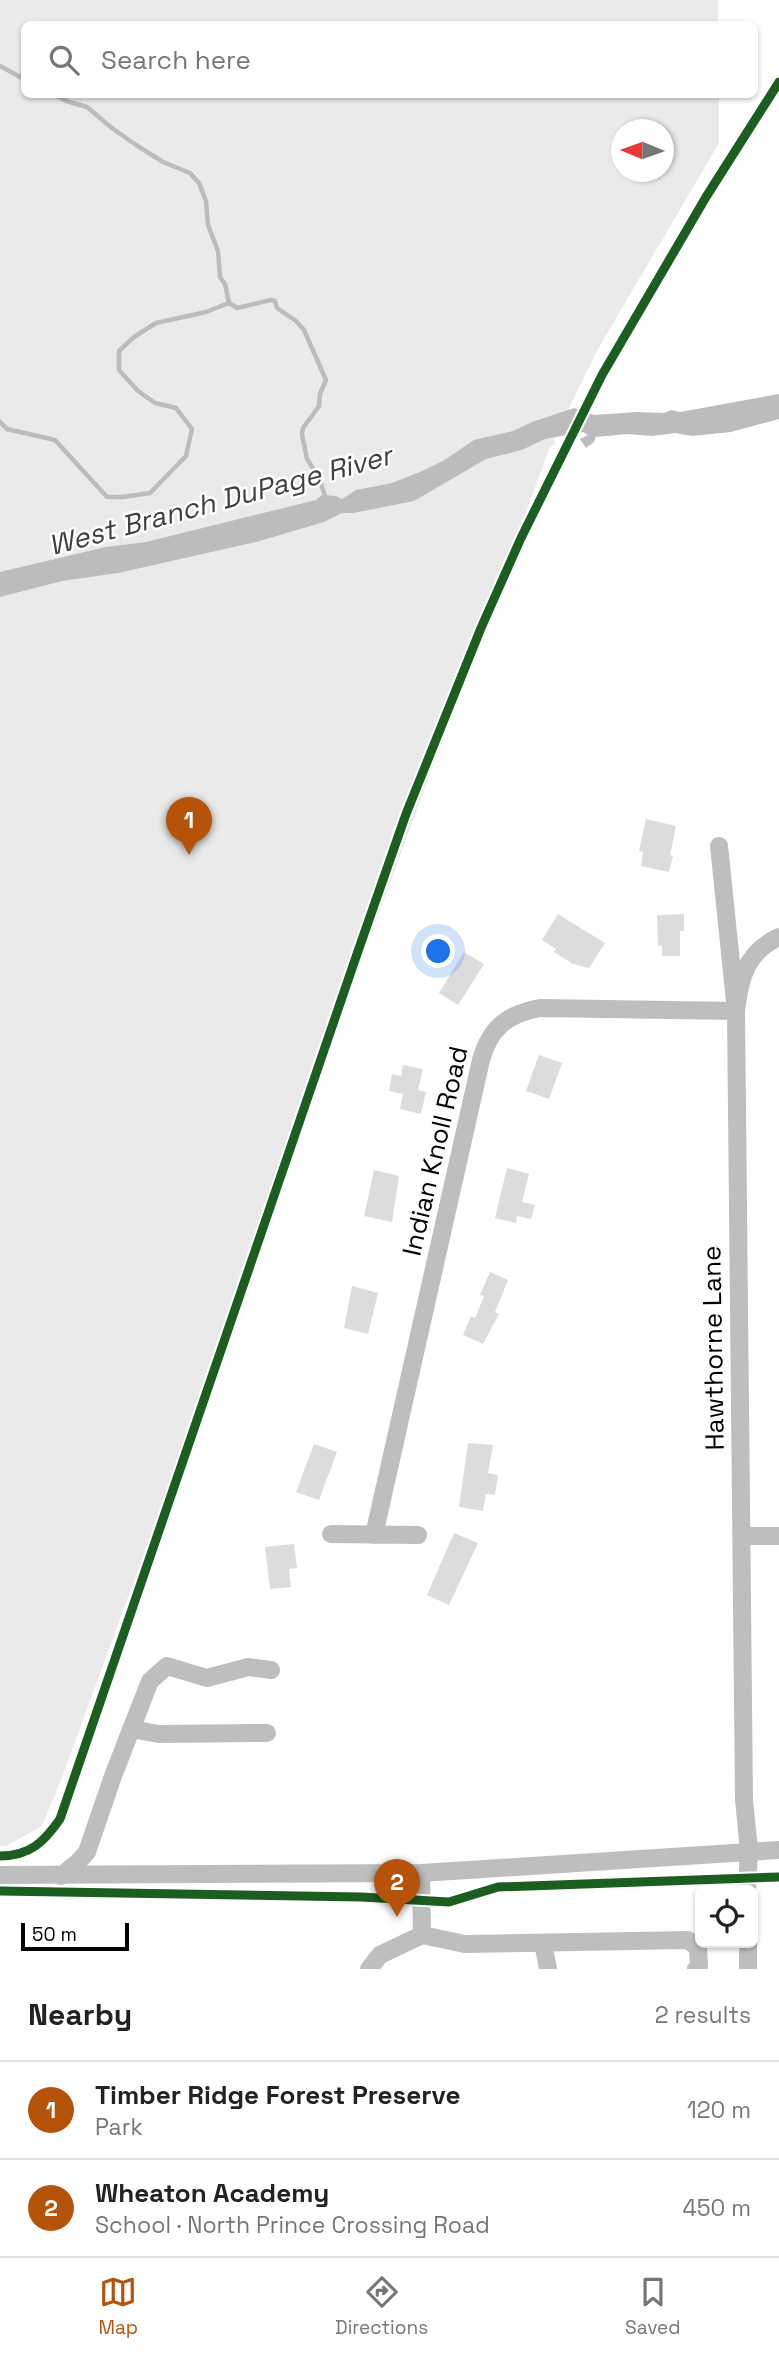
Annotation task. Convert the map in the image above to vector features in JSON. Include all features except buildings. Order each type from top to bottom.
[{"type":"street","name":"Hawthorne Lane","points":[[719,846],[736,1011],[747,1885]]},
{"type":"street","points":[[736,1011],[740,979],[752,957],[779,937]]},
{"type":"street","name":"Indian Knoll Road","points":[[374,1535],[481,1060],[496,1026],[525,1010],[540,1008],[736,1011]]},
{"type":"street","points":[[331,1534],[418,1535]]},
{"type":"street","points":[[741,1536],[779,1536]]},
{"type":"street","points":[[61,1876],[87,1852],[150,1681],[167,1666],[207,1678],[248,1667],[271,1670]]},
{"type":"street","points":[[131,1729],[159,1734],[267,1732]]},
{"type":"street","points":[[0,1875],[421,1874],[779,1850]]},
{"type":"street","points":[[421,1874],[422,1935]]},
{"type":"street","points":[[369,1969],[380,1955],[422,1935],[465,1944],[688,1940],[698,1948],[699,1966],[696,1969]]},
{"type":"street","points":[[543,1942],[548,1969]]},
{"type":"street","points":[[748,1948],[748,1969]]},
{"type":"shaded area","points":[[0,0],[718,0],[718,21],[21,21],[21,98],[719,98],[719,143],[598,349],[554,439],[556,444],[550,447],[42,1826],[6,1846],[0,1846]]},
{"type":"shaded area","points":[[779,394],[779,419],[731,432],[692,436],[675,433],[596,437],[586,448],[580,439],[588,435],[583,432],[545,439],[522,450],[486,459],[414,501],[342,513],[324,522],[256,542],[118,573],[62,581],[0,597],[0,572],[106,547],[146,542],[316,500],[322,495],[342,499],[356,490],[392,483],[420,472],[443,461],[474,440],[513,431],[574,408],[594,415],[664,413],[671,410],[680,412]]},
{"type":"waterway","points":[[0,66],[21,77]]},
{"type":"waterway","name":"West Branch DuPage River","points":[[60,98],[87,107],[136,145],[163,162],[190,173],[199,183],[206,201],[208,225],[218,251],[220,277],[225,284],[229,303],[237,308],[275,301],[277,308],[304,330],[326,380],[320,394],[319,406],[303,428],[302,434],[307,459],[318,476],[326,498]]},
{"type":"waterway","name":"West Branch DuPage River","points":[[0,422],[7,429],[55,440],[107,497],[150,493],[186,456],[192,429],[176,408],[155,403],[138,391],[119,370],[119,351],[134,337],[156,323],[206,312],[229,303]]},
{"type":"cycle path","points":[[0,1856],[20,1853],[35,1846],[60,1819],[406,814],[481,628],[521,538],[602,375],[706,197],[779,82]]},
{"type":"cycle path","points":[[0,1891],[361,1897],[449,1902],[498,1887],[779,1877]]},
{"type":"place","name":"Timber Ridge Forest Preserve","points":[[189,855]]},
{"type":"place","name":"Wheaton Academy","points":[[397,1917]]}]
